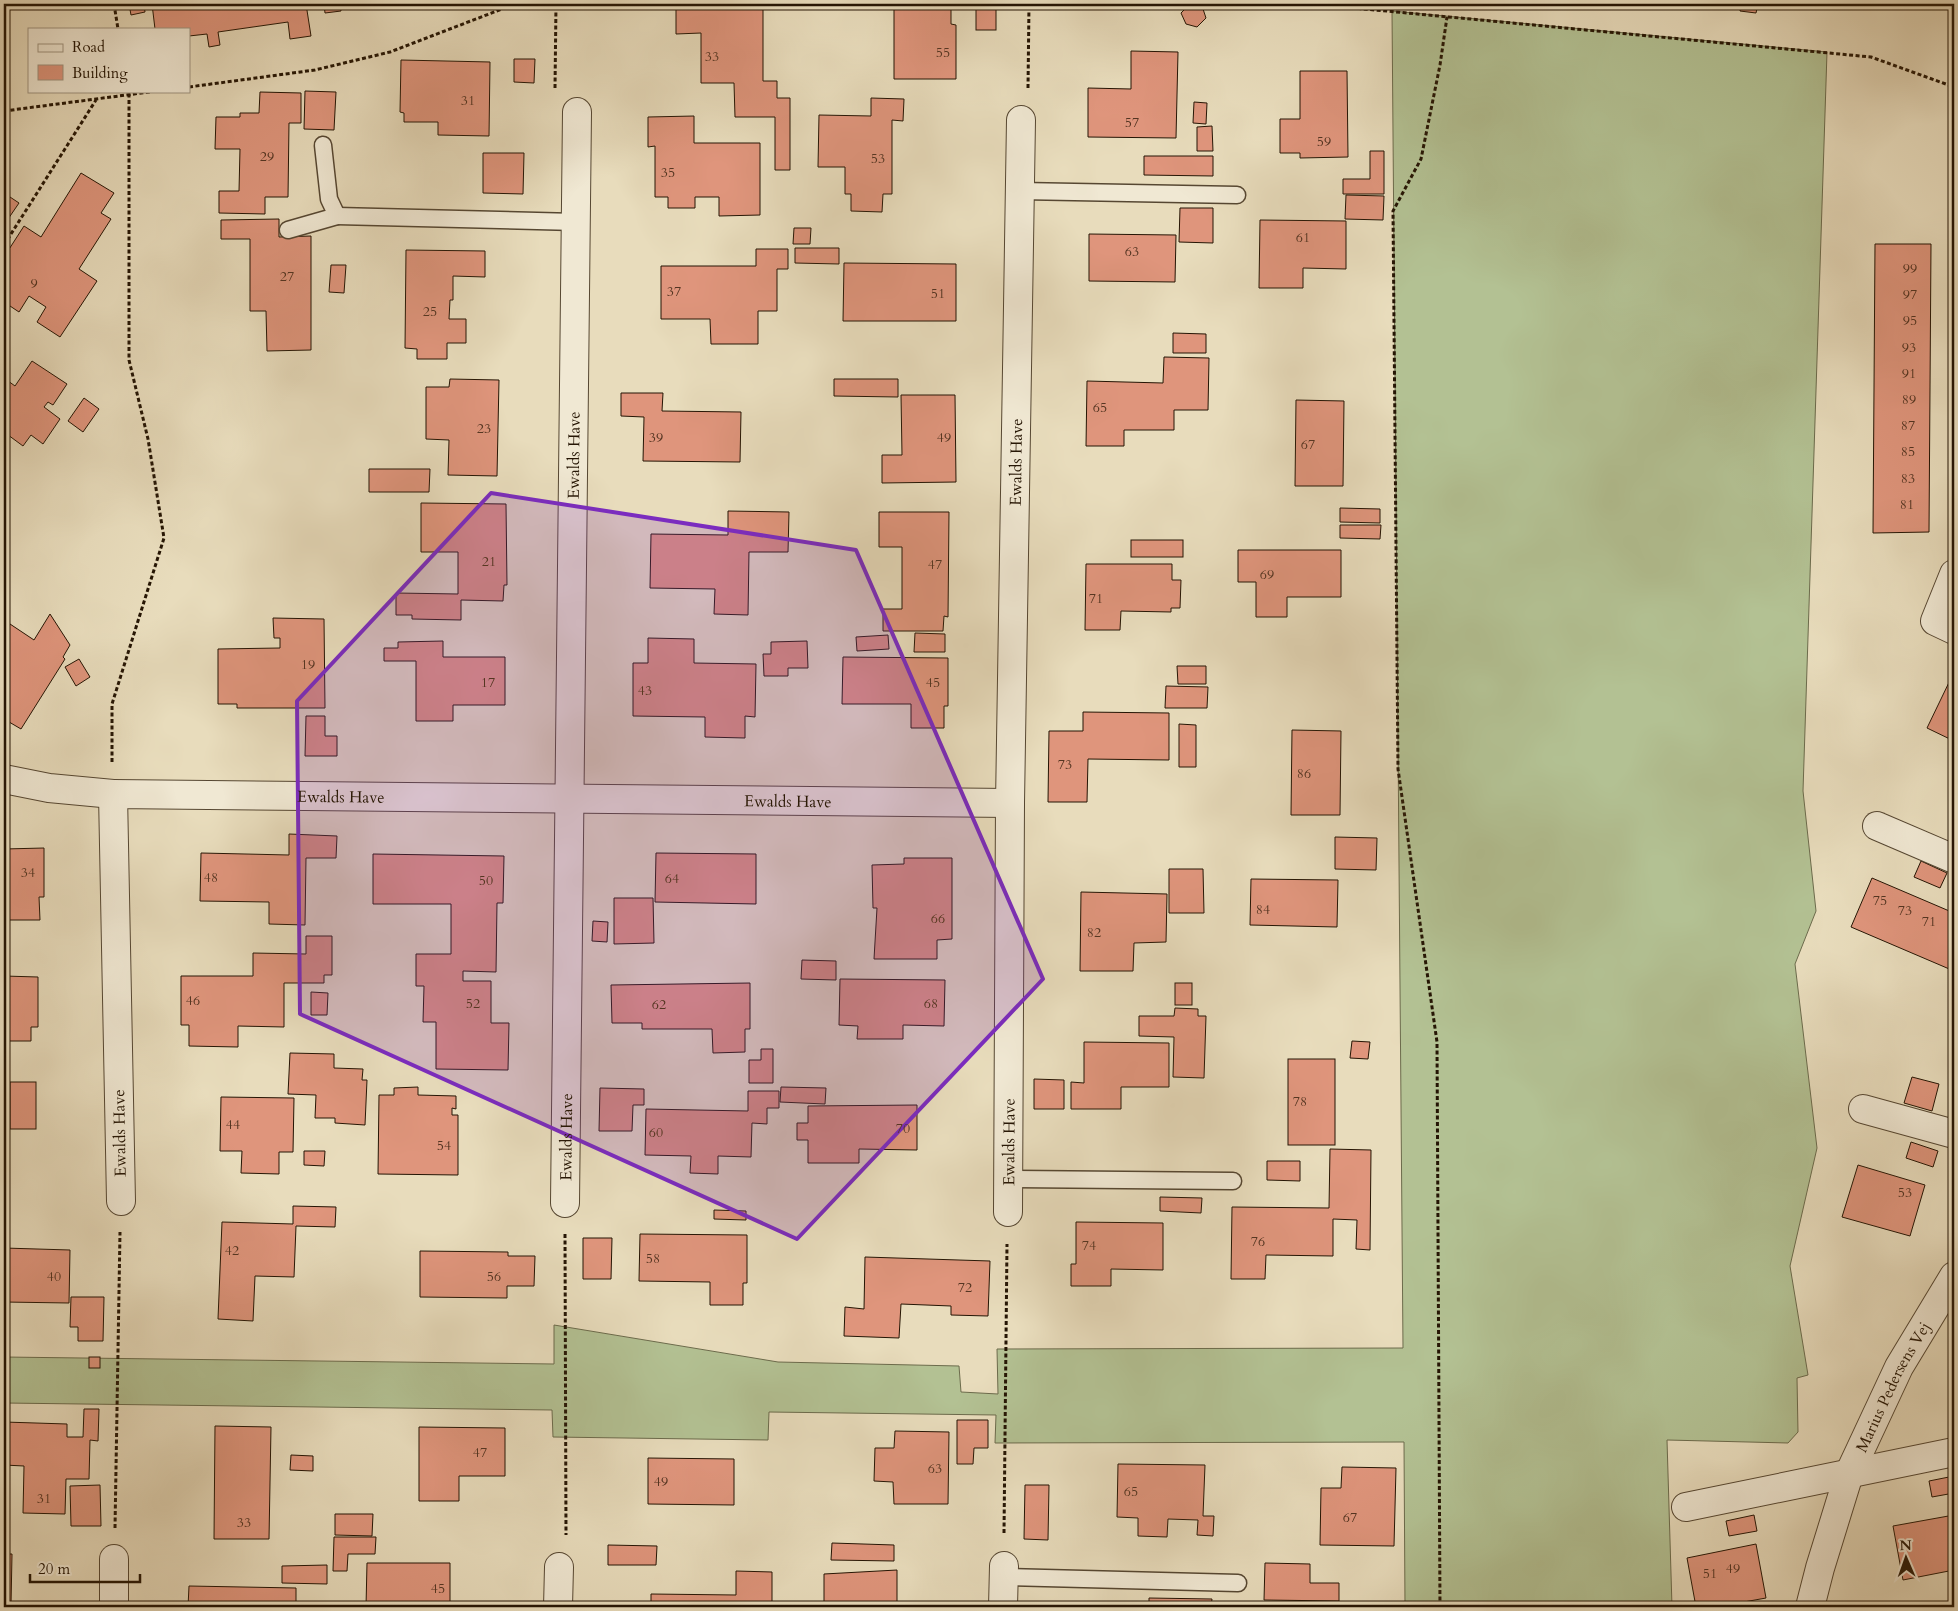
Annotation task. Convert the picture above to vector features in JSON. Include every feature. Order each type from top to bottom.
[{"type":"street","name":"Ewalds Have","points":[[565,1203],[577,112]]},
{"type":"street","name":"Ewalds Have","points":[[1008,1212],[1010,803],[1021,120]]},
{"type":"street","points":[[1954,574],[1935,621],[1954,630]]},
{"type":"street","name":"Ewalds Have","points":[[4,779],[49,788],[113,794],[1010,803]]},
{"type":"street","name":"Ewalds Have","points":[[113,794],[120,1201]]},
{"type":"street","points":[[1877,826],[1954,859]]},
{"type":"street","points":[[1863,1108],[1954,1134]]},
{"type":"street","name":"Marius Pedersens Vej","points":[[1810,1607],[1849,1474],[1899,1367],[1954,1276]]},
{"type":"street","name":"Marius Pedersens Vej","points":[[1686,1507],[1954,1452]]},
{"type":"street","points":[[114,1559],[114,1607]]},
{"type":"street","points":[[558,1607],[559,1567]]},
{"type":"street","points":[[1003,1607],[1004,1572]]},
{"type":"lane","points":[[323,145],[329,199],[337,216]]},
{"type":"lane","points":[[1020,190],[1238,194]]},
{"type":"lane","points":[[288,230],[337,216],[576,222]]},
{"type":"lane","points":[[1008,1179],[1233,1181]]},
{"type":"lane","points":[[1004,1572],[1238,1583]]},
{"type":"path","points":[[114,4],[118,28]]},
{"type":"path","points":[[190,87],[315,70],[390,52],[515,4]]},
{"type":"path","points":[[556,4],[555,103],[577,112]]},
{"type":"path","points":[[1021,120],[1028,97],[1029,4]]},
{"type":"path","points":[[1312,4],[1871,57],[1954,87]]},
{"type":"path","points":[[1440,1607],[1437,1042],[1398,769],[1393,210],[1421,159],[1440,64],[1447,17]]},
{"type":"path","points":[[4,111],[96,100],[143,92]]},
{"type":"path","points":[[113,794],[112,704],[164,538],[148,439],[129,360],[129,93]]},
{"type":"path","points":[[4,245],[96,100]]},
{"type":"path","points":[[114,1559],[120,1201]]},
{"type":"path","points":[[559,1567],[566,1550],[565,1203]]},
{"type":"path","points":[[1004,1572],[1008,1212]]},
{"type":"highlighted area","points":[[491,493],[856,550],[1043,979],[797,1239],[300,1014],[297,701]]},
{"type":"green space","points":[[1392,11],[1827,52],[1803,791],[1816,911],[1795,964],[1817,1148],[1790,1266],[1808,1375],[1797,1378],[1798,1432],[1788,1443],[1667,1440],[1672,1607],[1405,1607],[1404,1442],[995,1443],[996,1415],[769,1412],[768,1440],[553,1437],[552,1410],[4,1403],[4,1357],[554,1364],[554,1325],[778,1362],[959,1366],[961,1392],[998,1394],[997,1349],[1403,1348]]},
{"type":"building","points":[[129,4],[144,4],[145,12],[131,15]]},
{"type":"building","points":[[152,4],[306,4],[311,36],[290,39],[288,22],[218,32],[220,45],[209,47],[207,34],[190,36],[190,28],[155,28]]},
{"type":"building","points":[[324,4],[340,4],[341,11],[325,13]]},
{"type":"building","points":[[676,4],[763,4],[763,81],[777,81],[777,98],[790,98],[790,170],[775,170],[775,117],[735,117],[734,83],[701,83],[701,33],[676,34]]},
{"type":"building","points":[[894,4],[951,4],[951,24],[956,25],[956,79],[894,79]]},
{"type":"building","points":[[976,4],[996,4],[996,30],[976,30]]},
{"type":"building","points":[[1190,4],[1202,6],[1206,18],[1197,27],[1186,24],[1181,13]]},
{"type":"building","points":[[1741,4],[1758,4],[1756,13],[1740,11]]},
{"type":"building","points":[[1131,51],[1178,52],[1176,138],[1088,137],[1088,88],[1131,89]]},
{"type":"building","points":[[514,59],[535,59],[534,83],[514,82]]},
{"type":"building","points":[[401,60],[490,62],[489,136],[438,135],[438,122],[404,122],[404,113],[400,112]]},
{"type":"building","points":[[1300,71],[1347,71],[1348,157],[1300,158],[1300,153],[1280,153],[1280,119],[1300,119]]},
{"type":"building","points":[[305,91],[336,92],[334,130],[304,129]]},
{"type":"building","points":[[260,92],[301,93],[301,123],[289,123],[288,197],[265,197],[265,214],[219,213],[219,191],[239,191],[240,149],[215,149],[216,117],[240,117],[240,113],[259,113]]},
{"type":"building","points":[[871,98],[904,99],[903,121],[892,120],[892,194],[883,194],[882,212],[851,211],[851,194],[845,194],[845,167],[818,167],[819,115],[871,116]]},
{"type":"building","points":[[1194,102],[1207,103],[1206,124],[1193,123]]},
{"type":"building","points":[[694,116],[694,143],[760,143],[760,215],[719,216],[719,197],[695,197],[695,208],[668,208],[668,197],[655,197],[655,146],[648,147],[648,117]]},
{"type":"building","points":[[1212,126],[1213,151],[1197,151],[1197,127]]},
{"type":"building","points":[[1370,151],[1384,151],[1384,194],[1343,194],[1343,179],[1370,179]]},
{"type":"building","points":[[483,153],[524,153],[523,194],[483,193]]},
{"type":"building","points":[[1144,156],[1213,156],[1213,176],[1144,175]]},
{"type":"building","points":[[81,173],[114,193],[101,213],[111,219],[79,269],[97,281],[60,337],[37,322],[46,307],[29,296],[19,312],[4,302],[4,257],[24,226],[41,237]]},
{"type":"building","points":[[4,193],[19,203],[4,225]]},
{"type":"building","points":[[1346,195],[1384,196],[1383,220],[1345,219]]},
{"type":"building","points":[[1180,208],[1213,208],[1213,243],[1179,242]]},
{"type":"building","points":[[279,219],[279,237],[311,236],[311,350],[267,351],[266,311],[250,311],[250,239],[221,239],[221,220]]},
{"type":"building","points":[[1260,220],[1346,221],[1346,269],[1303,268],[1303,288],[1259,288]]},
{"type":"building","points":[[794,228],[811,228],[810,244],[793,244]]},
{"type":"building","points":[[1089,234],[1176,235],[1175,282],[1089,281]]},
{"type":"building","points":[[1954,234],[1954,257],[1949,256]]},
{"type":"building","points":[[1875,244],[1931,244],[1929,532],[1873,533]]},
{"type":"building","points":[[795,248],[839,248],[839,264],[795,263]]},
{"type":"building","points":[[756,249],[788,249],[788,269],[777,269],[777,311],[758,311],[758,344],[711,344],[710,319],[661,319],[661,266],[756,266]]},
{"type":"building","points":[[406,250],[485,251],[485,277],[453,276],[453,300],[450,300],[449,319],[466,319],[466,343],[447,343],[447,359],[417,359],[417,349],[405,348]]},
{"type":"building","points":[[844,263],[956,264],[956,321],[843,321]]},
{"type":"building","points":[[331,265],[346,265],[344,293],[329,292]]},
{"type":"building","points":[[1173,333],[1206,334],[1206,353],[1173,353]]},
{"type":"building","points":[[1164,357],[1209,358],[1208,410],[1174,410],[1174,430],[1124,430],[1124,446],[1086,446],[1087,381],[1163,383]]},
{"type":"building","points":[[32,361],[67,384],[53,405],[48,402],[44,407],[60,419],[43,444],[31,435],[23,446],[4,432],[4,378],[15,386]]},
{"type":"building","points":[[450,379],[499,380],[497,476],[448,475],[449,440],[426,439],[426,387],[449,387]]},
{"type":"building","points":[[834,379],[898,379],[898,397],[834,396]]},
{"type":"building","points":[[621,393],[663,393],[662,411],[741,412],[740,462],[643,461],[644,417],[621,416]]},
{"type":"building","points":[[901,395],[955,395],[956,482],[882,483],[882,455],[902,455]]},
{"type":"building","points":[[84,398],[99,409],[83,432],[68,421]]},
{"type":"building","points":[[1296,400],[1344,401],[1343,486],[1295,486]]},
{"type":"building","points":[[369,469],[430,469],[429,492],[369,492]]},
{"type":"building","points":[[421,503],[506,504],[507,585],[504,585],[503,601],[461,600],[461,620],[412,619],[412,615],[396,615],[396,593],[458,594],[458,552],[421,552]]},
{"type":"building","points":[[1340,508],[1380,509],[1380,523],[1340,522]]},
{"type":"building","points":[[728,511],[789,512],[788,552],[749,552],[748,615],[714,614],[715,589],[650,588],[651,534],[728,535]]},
{"type":"building","points":[[879,512],[949,512],[948,617],[944,616],[943,631],[883,631],[883,609],[902,609],[902,547],[879,547]]},
{"type":"building","points":[[1340,525],[1381,525],[1380,539],[1340,538]]},
{"type":"building","points":[[1131,540],[1183,540],[1183,557],[1131,557]]},
{"type":"building","points":[[1238,550],[1341,550],[1341,597],[1287,597],[1287,617],[1256,617],[1256,582],[1238,582]]},
{"type":"building","points":[[1086,564],[1172,564],[1172,580],[1181,580],[1180,608],[1171,608],[1171,612],[1121,611],[1120,630],[1085,630]]},
{"type":"building","points":[[50,614],[70,645],[63,657],[65,659],[21,729],[4,719],[4,620],[34,640]]},
{"type":"building","points":[[273,618],[324,619],[325,708],[237,708],[237,704],[218,704],[218,649],[280,648],[280,638],[274,638]]},
{"type":"building","points":[[915,633],[945,634],[945,652],[914,652]]},
{"type":"building","points":[[888,635],[889,649],[857,651],[856,637]]},
{"type":"building","points":[[648,638],[694,639],[694,663],[756,664],[755,717],[745,716],[745,738],[705,737],[705,717],[633,716],[633,663],[648,663]]},
{"type":"building","points":[[443,641],[443,657],[505,657],[505,705],[453,705],[453,721],[416,721],[416,661],[384,661],[384,648],[398,648],[398,642]]},
{"type":"building","points":[[807,641],[808,668],[788,668],[788,676],[764,676],[763,654],[771,654],[771,642]]},
{"type":"building","points":[[843,657],[948,658],[948,706],[944,706],[944,728],[911,728],[911,704],[842,704]]},
{"type":"building","points":[[79,659],[90,677],[76,686],[65,667]]},
{"type":"building","points":[[1177,666],[1206,666],[1206,684],[1178,684]]},
{"type":"building","points":[[1954,672],[1954,741],[1927,728]]},
{"type":"building","points":[[1166,686],[1208,687],[1207,708],[1165,708]]},
{"type":"building","points":[[1083,712],[1169,713],[1169,760],[1088,759],[1087,802],[1048,802],[1049,731],[1083,731]]},
{"type":"building","points":[[306,716],[325,716],[325,736],[337,736],[337,756],[305,756]]},
{"type":"building","points":[[1179,724],[1196,725],[1196,767],[1179,767]]},
{"type":"building","points":[[1292,730],[1341,731],[1340,815],[1291,815]]},
{"type":"building","points":[[289,834],[337,836],[336,858],[306,858],[305,925],[269,924],[269,902],[200,901],[201,853],[289,855]]},
{"type":"building","points":[[1335,837],[1377,838],[1376,870],[1335,869]]},
{"type":"building","points":[[44,848],[44,897],[39,897],[40,920],[5,920],[4,849]]},
{"type":"building","points":[[656,853],[756,854],[756,904],[655,902]]},
{"type":"building","points":[[373,854],[504,856],[503,903],[497,903],[496,972],[463,971],[463,981],[491,981],[491,1023],[509,1023],[508,1070],[436,1069],[436,1022],[423,1022],[424,986],[416,986],[416,954],[451,954],[451,904],[373,904]]},
{"type":"building","points":[[904,858],[952,858],[952,939],[937,940],[937,959],[874,959],[877,908],[873,908],[872,865],[904,864]]},
{"type":"building","points":[[1921,861],[1947,873],[1940,888],[1914,877]]},
{"type":"building","points":[[1169,869],[1203,869],[1204,913],[1169,913]]},
{"type":"building","points":[[1872,878],[1954,913],[1954,971],[1851,927]]},
{"type":"building","points":[[1251,879],[1338,880],[1337,927],[1250,925]]},
{"type":"building","points":[[1081,892],[1167,894],[1166,942],[1134,943],[1133,971],[1080,971]]},
{"type":"building","points":[[614,898],[653,898],[654,943],[614,944]]},
{"type":"building","points":[[593,921],[608,922],[607,942],[592,941]]},
{"type":"building","points":[[306,936],[332,936],[332,975],[324,975],[324,983],[284,983],[284,1027],[238,1026],[238,1047],[189,1046],[189,1025],[181,1025],[181,976],[253,976],[253,953],[306,954]]},
{"type":"building","points":[[802,960],[836,961],[836,980],[801,979]]},
{"type":"building","points":[[4,976],[38,977],[38,1027],[31,1027],[31,1041],[4,1041]]},
{"type":"building","points":[[840,979],[945,980],[944,1026],[903,1025],[903,1039],[857,1039],[858,1026],[839,1025]]},
{"type":"building","points":[[750,983],[750,1029],[745,1029],[745,1052],[713,1053],[712,1029],[642,1029],[642,1023],[612,1023],[611,985]]},
{"type":"building","points":[[1175,983],[1192,983],[1192,1005],[1175,1005]]},
{"type":"building","points":[[311,992],[328,993],[327,1015],[311,1015]]},
{"type":"building","points":[[1175,1008],[1198,1009],[1198,1016],[1206,1016],[1204,1078],[1173,1077],[1174,1037],[1139,1036],[1139,1016],[1174,1016]]},
{"type":"building","points":[[1352,1041],[1370,1042],[1368,1059],[1350,1058]]},
{"type":"building","points":[[1084,1042],[1169,1043],[1169,1087],[1121,1087],[1121,1109],[1071,1109],[1071,1082],[1084,1083]]},
{"type":"building","points":[[761,1049],[773,1049],[773,1083],[749,1083],[749,1060],[761,1060]]},
{"type":"building","points":[[290,1053],[334,1054],[334,1068],[363,1069],[362,1080],[367,1080],[365,1125],[335,1123],[335,1118],[315,1118],[316,1095],[288,1094]]},
{"type":"building","points":[[1288,1059],[1335,1059],[1335,1145],[1288,1145]]},
{"type":"building","points":[[1912,1077],[1939,1084],[1932,1111],[1904,1103]]},
{"type":"building","points":[[1034,1079],[1064,1080],[1064,1109],[1034,1109]]},
{"type":"building","points":[[10,1082],[36,1082],[36,1129],[10,1129]]},
{"type":"building","points":[[418,1087],[418,1095],[456,1096],[456,1109],[452,1108],[452,1115],[458,1115],[458,1175],[378,1174],[379,1095],[394,1095],[394,1088]]},
{"type":"building","points":[[781,1087],[826,1088],[825,1104],[780,1102]]},
{"type":"building","points":[[600,1088],[644,1089],[644,1105],[633,1105],[632,1131],[599,1131]]},
{"type":"building","points":[[748,1091],[779,1091],[779,1108],[767,1108],[767,1124],[752,1123],[751,1157],[718,1156],[718,1174],[690,1173],[691,1156],[645,1155],[646,1109],[748,1111]]},
{"type":"building","points":[[221,1097],[294,1098],[293,1152],[279,1152],[279,1174],[241,1173],[242,1151],[220,1151]]},
{"type":"building","points":[[917,1105],[917,1150],[859,1149],[859,1163],[808,1163],[808,1140],[797,1140],[797,1123],[808,1123],[808,1106]]},
{"type":"building","points":[[1911,1142],[1938,1151],[1933,1167],[1906,1158]]},
{"type":"building","points":[[1330,1149],[1371,1150],[1370,1250],[1356,1249],[1357,1220],[1333,1219],[1333,1256],[1266,1255],[1265,1279],[1231,1279],[1232,1207],[1329,1208]]},
{"type":"building","points":[[304,1151],[325,1151],[324,1166],[304,1165]]},
{"type":"building","points":[[1267,1161],[1300,1161],[1300,1181],[1267,1180]]},
{"type":"building","points":[[1858,1165],[1925,1185],[1910,1236],[1842,1217]]},
{"type":"building","points":[[1160,1197],[1202,1198],[1201,1213],[1160,1211]]},
{"type":"building","points":[[293,1206],[336,1207],[335,1227],[296,1226],[294,1277],[255,1276],[253,1321],[218,1319],[222,1222],[293,1224]]},
{"type":"building","points":[[714,1210],[746,1211],[746,1220],[714,1219]]},
{"type":"building","points":[[1076,1222],[1163,1223],[1163,1270],[1111,1269],[1111,1286],[1071,1286],[1071,1264],[1076,1264]]},
{"type":"building","points":[[640,1234],[747,1235],[747,1283],[743,1283],[743,1305],[710,1305],[710,1282],[639,1281]]},
{"type":"building","points":[[583,1238],[612,1238],[611,1279],[583,1279]]},
{"type":"building","points":[[4,1248],[70,1250],[69,1303],[4,1302]]},
{"type":"building","points":[[420,1251],[508,1252],[508,1256],[535,1256],[534,1286],[507,1286],[507,1298],[420,1297]]},
{"type":"building","points":[[865,1257],[990,1261],[988,1316],[951,1315],[951,1306],[901,1304],[899,1338],[844,1336],[845,1307],[864,1309]]},
{"type":"building","points":[[71,1297],[104,1297],[103,1341],[78,1341],[78,1327],[70,1327]]},
{"type":"building","points":[[89,1357],[100,1357],[100,1368],[89,1368]]},
{"type":"building","points":[[84,1409],[99,1409],[98,1441],[90,1440],[89,1479],[66,1479],[65,1514],[23,1513],[24,1466],[4,1465],[4,1422],[67,1424],[67,1437],[83,1437]]},
{"type":"building","points":[[957,1420],[988,1420],[988,1448],[974,1448],[973,1464],[957,1464]]},
{"type":"building","points":[[215,1426],[271,1427],[269,1539],[214,1539]]},
{"type":"building","points":[[419,1427],[505,1428],[505,1476],[459,1476],[459,1501],[419,1501]]},
{"type":"building","points":[[895,1431],[949,1432],[948,1504],[894,1504],[893,1482],[874,1481],[875,1448],[894,1448]]},
{"type":"building","points":[[291,1455],[313,1456],[313,1471],[290,1470]]},
{"type":"building","points":[[648,1458],[734,1459],[734,1505],[648,1504]]},
{"type":"building","points":[[1118,1464],[1205,1465],[1203,1516],[1214,1516],[1213,1536],[1197,1535],[1198,1520],[1168,1519],[1167,1537],[1138,1536],[1138,1518],[1117,1517]]},
{"type":"building","points":[[1342,1467],[1396,1468],[1394,1546],[1320,1545],[1321,1488],[1341,1488]]},
{"type":"building","points":[[1954,1476],[1954,1493],[1932,1497],[1929,1481]]},
{"type":"building","points":[[100,1485],[101,1526],[71,1526],[70,1486]]},
{"type":"building","points":[[1025,1485],[1049,1485],[1048,1540],[1024,1539]]},
{"type":"building","points":[[335,1514],[373,1514],[372,1536],[335,1535]]},
{"type":"building","points":[[1754,1515],[1757,1531],[1729,1536],[1726,1521]]},
{"type":"building","points":[[1954,1515],[1954,1570],[1903,1580],[1893,1526]]},
{"type":"building","points":[[334,1537],[376,1537],[375,1554],[348,1554],[347,1571],[333,1571]]},
{"type":"building","points":[[832,1543],[894,1545],[894,1561],[831,1560]]},
{"type":"building","points":[[1756,1544],[1766,1598],[1716,1607],[1696,1607],[1687,1558]]},
{"type":"building","points":[[608,1545],[657,1546],[656,1565],[608,1565]]},
{"type":"building","points":[[4,1554],[12,1554],[11,1605],[8,1605],[8,1607],[4,1607]]},
{"type":"building","points":[[367,1563],[450,1563],[450,1607],[366,1607]]},
{"type":"building","points":[[1265,1563],[1310,1564],[1310,1583],[1339,1583],[1339,1601],[1264,1600]]},
{"type":"building","points":[[327,1565],[327,1584],[282,1583],[282,1566]]},
{"type":"building","points":[[897,1570],[897,1607],[824,1607],[824,1574]]},
{"type":"building","points":[[736,1571],[772,1572],[772,1607],[651,1607],[651,1594],[736,1595]]},
{"type":"building","points":[[189,1586],[296,1588],[296,1607],[188,1607]]},
{"type":"building","points":[[1149,1598],[1212,1599],[1211,1607],[1149,1607]]}]
